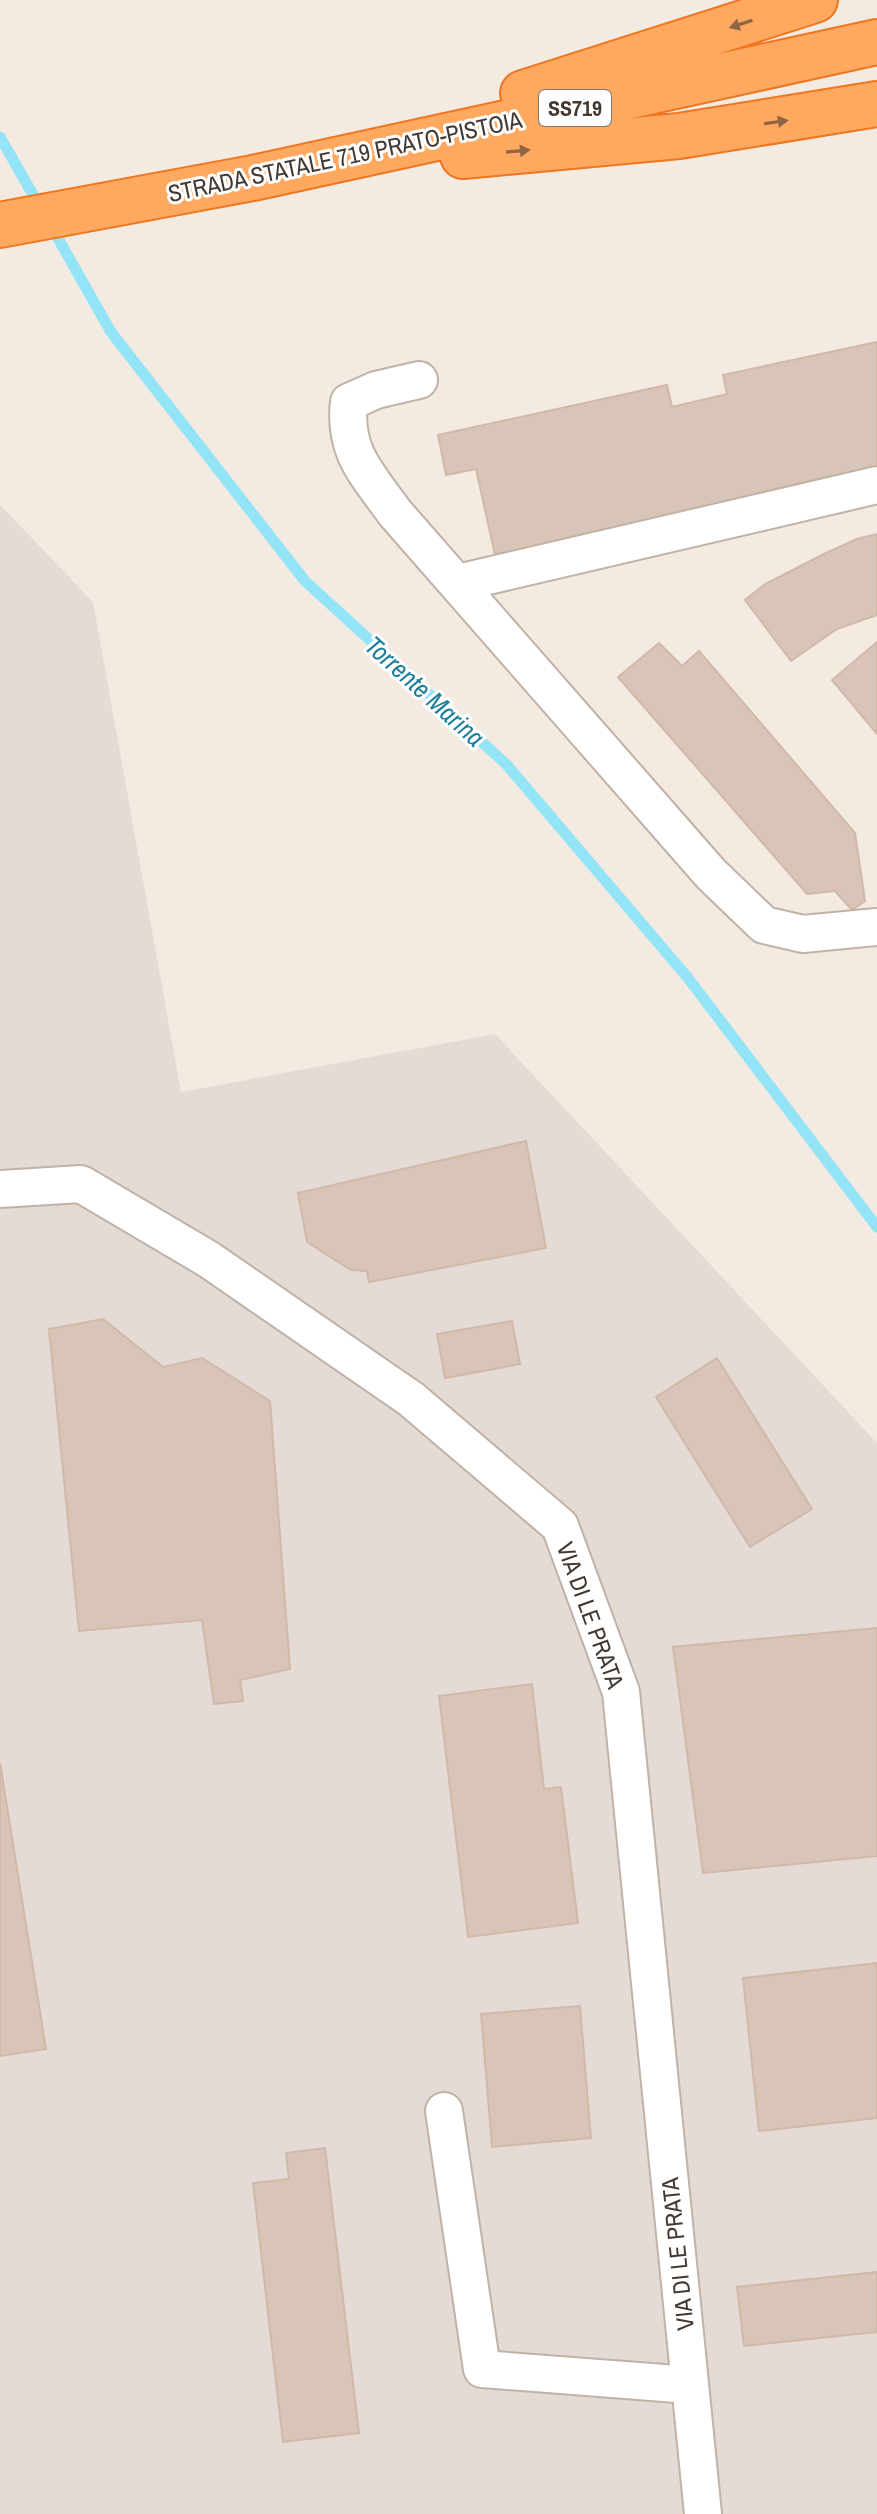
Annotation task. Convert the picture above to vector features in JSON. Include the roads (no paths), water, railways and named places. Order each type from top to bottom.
[{"type":"highway","points":[[263,176],[815,0]]},
{"type":"highway","name":"STRADA STATALE 719 PRATO-PISTOIA","points":[[0,225],[263,176],[877,42]]},
{"type":"highway","points":[[263,176],[679,136],[877,104]]},
{"type":"street","points":[[419,380],[376,390],[349,402],[346,426],[355,458],[395,513],[711,874],[764,925],[803,934],[877,927]]},
{"type":"street","points":[[458,583],[877,485]]},
{"type":"street","name":"VIA DI LE PRATA","points":[[0,1189],[81,1184],[182,1244],[411,1399],[560,1526],[621,1692],[703,2514]]},
{"type":"street","points":[[444,2111],[482,2369],[690,2385]]},
{"type":"waterway","name":"Torrente Marina","points":[[0,137],[40,207]]},
{"type":"waterway","name":"Torrente Marina","points":[[51,226],[111,332],[305,581],[506,764],[688,978],[877,1227]]}]
